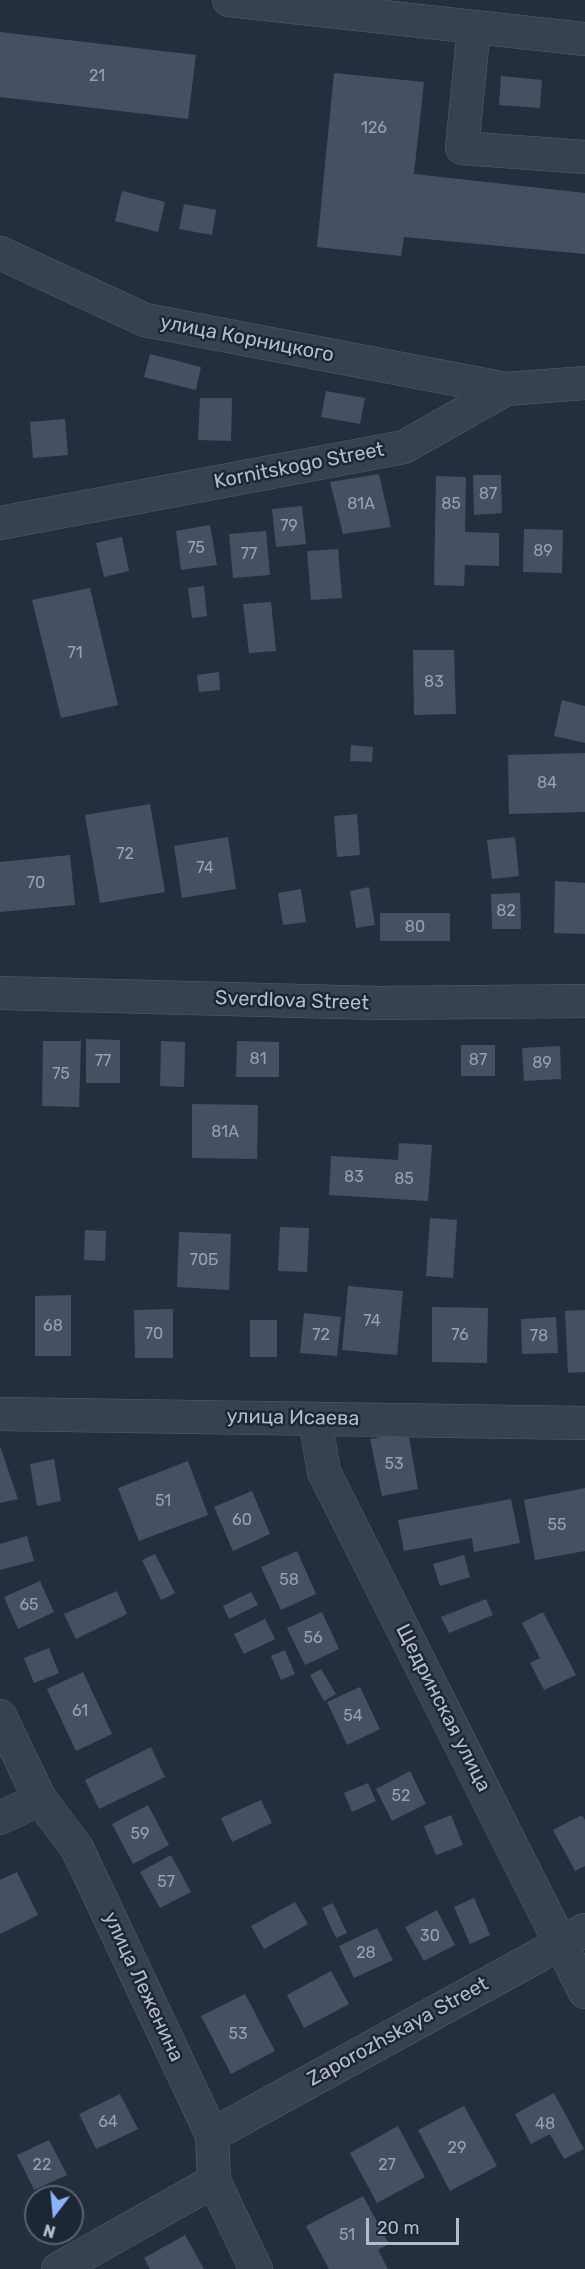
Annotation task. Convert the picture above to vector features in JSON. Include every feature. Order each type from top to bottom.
[{"type":"street","points":[[229,0],[585,39]]},
{"type":"street","points":[[474,27],[462,148],[585,157]]},
{"type":"street","name":"улица Корницкого","points":[[0,253],[145,320],[506,388]]},
{"type":"street","name":"Kornitskogo Street","points":[[0,523],[404,447],[506,388],[585,383]]},
{"type":"street","name":"Sverdlova Street","points":[[0,993],[378,1003],[585,1001]]},
{"type":"street","name":"улица Исаева","points":[[0,1414],[585,1423]]},
{"type":"street","name":"Щедринская улица","points":[[315,1419],[324,1472],[573,1936],[585,1992]]},
{"type":"street","name":"улица Леженина","points":[[0,1716],[40,1799],[77,1848],[212,2135],[214,2181],[256,2269]]},
{"type":"street","points":[[0,1818],[40,1799]]},
{"type":"street","name":"Zaporozhskaya Street","points":[[212,2135],[573,1936]]},
{"type":"street","points":[[58,2269],[214,2181]]},
{"type":"building","points":[[0,32],[196,55],[188,119],[0,97]]},
{"type":"building","points":[[334,73],[424,82],[414,174],[585,193],[585,254],[404,237],[401,256],[317,247]]},
{"type":"building","points":[[501,76],[542,80],[540,108],[499,105]]},
{"type":"building","points":[[122,191],[165,202],[158,232],[115,221]]},
{"type":"building","points":[[184,204],[216,210],[212,235],[179,229]]},
{"type":"building","points":[[150,354],[201,367],[196,390],[144,377]]},
{"type":"building","points":[[326,391],[365,398],[360,424],[321,417]]},
{"type":"building","points":[[200,398],[232,398],[231,441],[198,440]]},
{"type":"building","points":[[65,419],[68,455],[33,458],[30,422]]},
{"type":"building","points":[[379,474],[391,527],[343,534],[330,482]]},
{"type":"building","points":[[473,475],[501,475],[502,513],[474,515]]},
{"type":"building","points":[[436,476],[466,477],[465,532],[499,533],[499,566],[465,565],[464,586],[434,585]]},
{"type":"building","points":[[302,506],[306,544],[276,547],[272,509]]},
{"type":"building","points":[[210,525],[217,565],[181,570],[176,531]]},
{"type":"building","points":[[524,529],[563,530],[562,573],[523,572]]},
{"type":"building","points":[[266,531],[270,575],[233,578],[229,534]]},
{"type":"building","points":[[122,537],[129,571],[104,577],[96,543]]},
{"type":"building","points":[[338,549],[342,598],[311,600],[307,551]]},
{"type":"building","points":[[204,586],[207,616],[192,618],[188,588]]},
{"type":"building","points":[[90,588],[118,705],[61,718],[32,600]]},
{"type":"building","points":[[271,602],[276,651],[249,653],[243,604]]},
{"type":"building","points":[[413,650],[454,650],[456,714],[414,715]]},
{"type":"building","points":[[219,672],[220,690],[199,692],[197,675]]},
{"type":"building","points":[[562,700],[585,706],[585,743],[554,736]]},
{"type":"building","points":[[351,745],[373,747],[372,762],[350,761]]},
{"type":"building","points":[[585,753],[585,812],[509,814],[508,755]]},
{"type":"building","points":[[150,804],[165,892],[100,903],[85,815]]},
{"type":"building","points":[[357,814],[360,855],[337,857],[334,816]]},
{"type":"building","points":[[228,837],[236,889],[182,898],[174,846]]},
{"type":"building","points":[[515,837],[519,876],[492,879],[487,840]]},
{"type":"building","points":[[70,855],[75,905],[0,912],[0,862]]},
{"type":"building","points":[[555,881],[585,883],[585,934],[554,933]]},
{"type":"building","points":[[369,887],[375,925],[356,928],[350,891]]},
{"type":"building","points":[[301,889],[306,922],[283,925],[278,893]]},
{"type":"building","points":[[520,893],[521,929],[492,929],[491,894]]},
{"type":"building","points":[[380,913],[450,913],[450,941],[380,941]]},
{"type":"building","points":[[86,1039],[120,1040],[120,1083],[86,1083]]},
{"type":"building","points":[[43,1041],[81,1041],[79,1107],[42,1106]]},
{"type":"building","points":[[161,1041],[185,1042],[184,1087],[160,1086]]},
{"type":"building","points":[[237,1041],[279,1042],[279,1077],[236,1077]]},
{"type":"building","points":[[461,1045],[495,1045],[495,1076],[461,1076]]},
{"type":"building","points":[[560,1046],[561,1079],[524,1081],[522,1048]]},
{"type":"building","points":[[192,1104],[258,1105],[257,1159],[192,1158]]},
{"type":"building","points":[[399,1143],[432,1145],[428,1201],[329,1195],[331,1156],[398,1160]]},
{"type":"building","points":[[430,1218],[457,1220],[453,1278],[426,1276]]},
{"type":"building","points":[[280,1227],[309,1228],[307,1272],[278,1271]]},
{"type":"building","points":[[85,1230],[106,1231],[105,1261],[84,1260]]},
{"type":"building","points":[[179,1232],[231,1234],[229,1290],[177,1287]]},
{"type":"building","points":[[348,1286],[403,1291],[397,1355],[342,1350]]},
{"type":"building","points":[[71,1295],[71,1356],[35,1356],[35,1296]]},
{"type":"building","points":[[432,1307],[488,1308],[487,1363],[432,1362]]},
{"type":"building","points":[[173,1309],[173,1358],[135,1358],[134,1310]]},
{"type":"building","points":[[585,1310],[585,1372],[568,1373],[565,1311]]},
{"type":"building","points":[[304,1313],[341,1317],[337,1356],[300,1353]]},
{"type":"building","points":[[556,1317],[558,1353],[522,1354],[521,1319]]},
{"type":"building","points":[[250,1320],[277,1320],[277,1357],[250,1357]]},
{"type":"building","points":[[408,1432],[418,1489],[382,1496],[370,1439]]},
{"type":"building","points":[[0,1446],[18,1499],[0,1503]]},
{"type":"building","points":[[54,1459],[61,1501],[37,1506],[30,1464]]},
{"type":"building","points":[[188,1461],[208,1515],[139,1541],[118,1488]]},
{"type":"building","points":[[585,1488],[585,1551],[535,1560],[524,1500]]},
{"type":"building","points":[[252,1491],[270,1534],[233,1551],[214,1507]]},
{"type":"building","points":[[511,1499],[520,1543],[474,1552],[472,1538],[404,1551],[398,1520]]},
{"type":"building","points":[[27,1536],[34,1561],[0,1570],[0,1544]]},
{"type":"building","points":[[297,1551],[316,1594],[281,1610],[261,1567]]},
{"type":"building","points":[[155,1554],[175,1593],[161,1600],[142,1560]]},
{"type":"building","points":[[464,1555],[470,1577],[440,1586],[433,1564]]},
{"type":"building","points":[[40,1581],[54,1612],[18,1629],[4,1597]]},
{"type":"building","points":[[117,1591],[127,1614],[76,1639],[64,1614]]},
{"type":"building","points":[[251,1592],[258,1605],[229,1619],[223,1606]]},
{"type":"building","points":[[486,1599],[493,1615],[449,1633],[441,1617]]},
{"type":"building","points":[[322,1612],[339,1649],[305,1665],[287,1628]]},
{"type":"building","points":[[543,1612],[576,1675],[544,1690],[530,1663],[540,1658],[522,1623]]},
{"type":"building","points":[[265,1619],[275,1639],[244,1654],[234,1634]]},
{"type":"building","points":[[49,1648],[59,1673],[34,1683],[24,1658]]},
{"type":"building","points":[[285,1650],[295,1674],[281,1680],[271,1656]]},
{"type":"building","points":[[321,1669],[336,1694],[324,1701],[310,1675]]},
{"type":"building","points":[[83,1672],[112,1734],[76,1751],[47,1689]]},
{"type":"building","points":[[360,1687],[380,1729],[347,1745],[327,1702]]},
{"type":"building","points":[[151,1747],[165,1777],[99,1809],[85,1780]]},
{"type":"building","points":[[410,1771],[426,1804],[392,1821],[376,1789]]},
{"type":"building","points":[[368,1783],[376,1801],[352,1812],[344,1793]]},
{"type":"building","points":[[261,1800],[272,1823],[232,1842],[221,1818]]},
{"type":"building","points":[[148,1805],[169,1845],[133,1864],[112,1824]]},
{"type":"building","points":[[451,1815],[463,1845],[436,1855],[424,1826]]},
{"type":"building","points":[[582,1815],[585,1820],[585,1866],[575,1871],[553,1830]]},
{"type":"building","points":[[171,1855],[191,1892],[160,1908],[140,1872]]},
{"type":"building","points":[[17,1872],[38,1915],[0,1934],[0,1880]]},
{"type":"building","points":[[474,1898],[490,1935],[470,1944],[454,1907]]},
{"type":"building","points":[[295,1902],[308,1924],[264,1949],[251,1926]]},
{"type":"building","points":[[333,1903],[347,1933],[336,1938],[322,1908]]},
{"type":"building","points":[[437,1910],[455,1945],[424,1961],[405,1927]]},
{"type":"building","points":[[377,1928],[393,1960],[354,1978],[339,1946]]},
{"type":"building","points":[[331,1971],[349,2004],[304,2028],[287,1995]]},
{"type":"building","points":[[245,1994],[275,2051],[231,2074],[201,2016]]},
{"type":"building","points":[[554,2093],[584,2149],[564,2159],[550,2134],[531,2144],[515,2114]]},
{"type":"building","points":[[120,2094],[138,2129],[96,2149],[79,2114]]},
{"type":"building","points":[[464,2106],[497,2166],[450,2191],[418,2130]]},
{"type":"building","points":[[398,2126],[425,2177],[377,2203],[350,2153]]},
{"type":"building","points":[[49,2140],[67,2175],[45,2185],[32,2185],[17,2155]]},
{"type":"building","points":[[363,2196],[389,2244],[378,2250],[388,2269],[329,2269],[306,2226]]},
{"type":"building","points":[[185,2235],[204,2269],[150,2269],[144,2258]]}]
